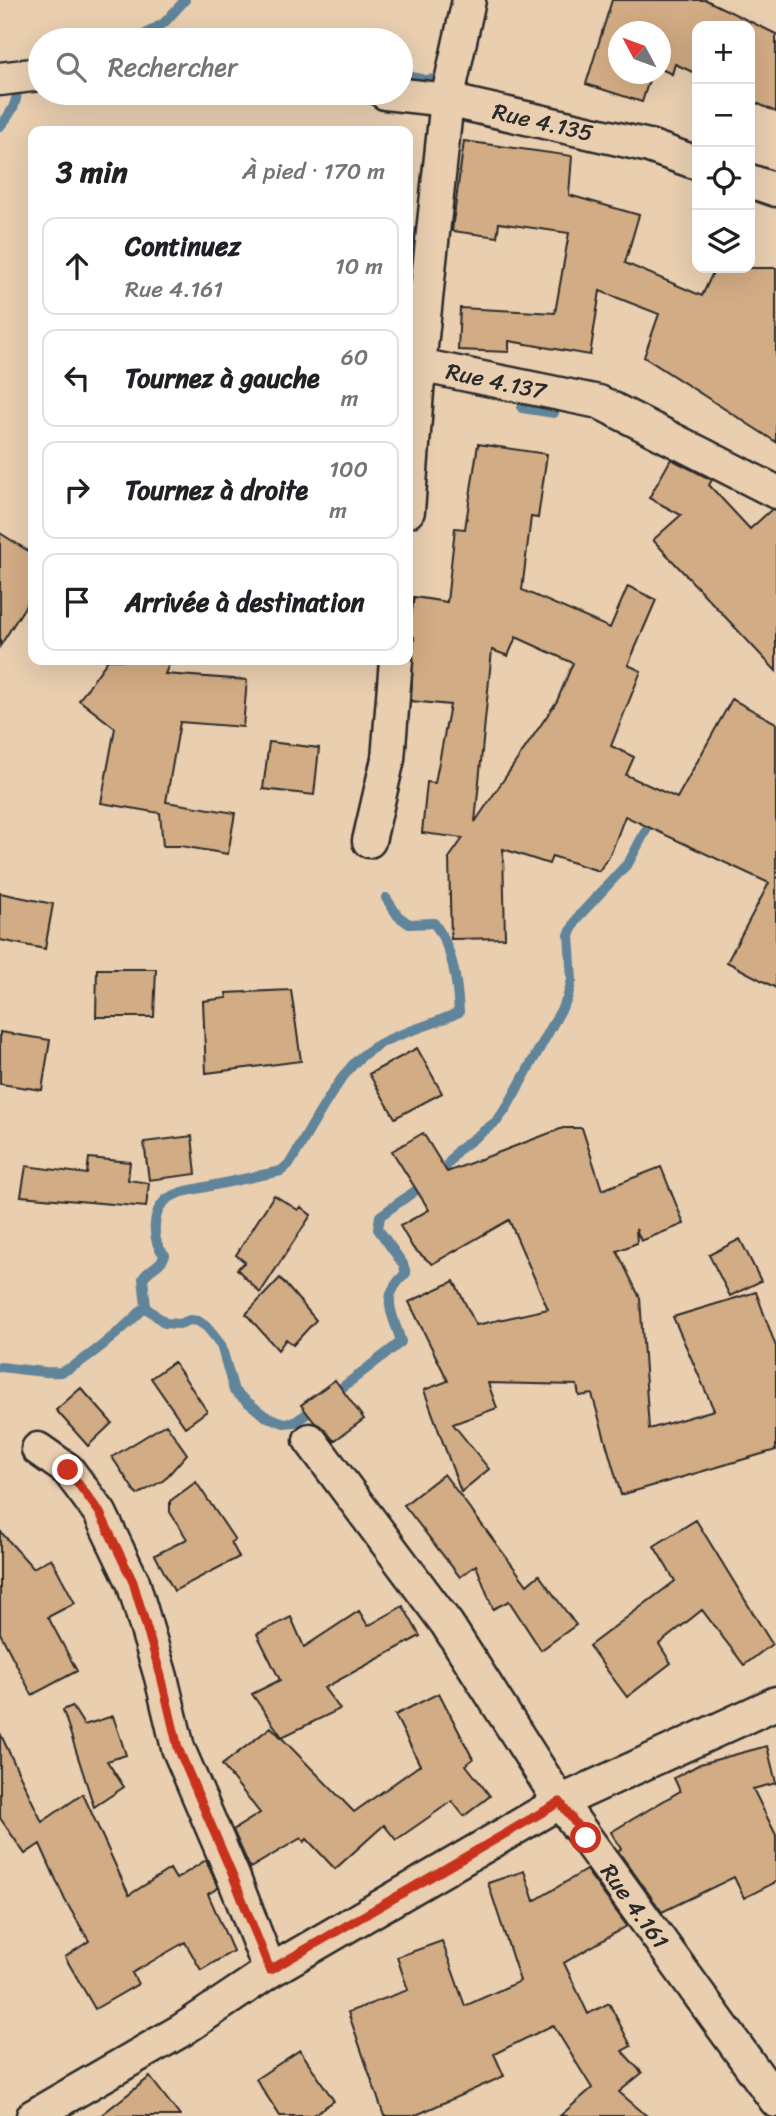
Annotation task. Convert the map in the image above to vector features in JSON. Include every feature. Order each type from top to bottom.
[{"type":"street","name":"Rue 4.137","points":[[469,0],[447,100],[419,365],[599,402],[776,492]]},
{"type":"street","points":[[0,79],[28,76]]},
{"type":"street","name":"Rue 4.135","points":[[413,96],[447,100],[649,146],[692,161]]},
{"type":"street","points":[[755,183],[776,190]]},
{"type":"street","points":[[413,445],[419,365]]},
{"type":"street","points":[[369,841],[388,759],[396,665]]},
{"type":"street","name":"Rue 4.161","points":[[310,1440],[447,1624],[560,1802],[776,2101]]},
{"type":"street","points":[[38,1448],[68,1470],[100,1513],[133,1582],[161,1676],[178,1748],[270,1970]]},
{"type":"street","points":[[33,2116],[181,2030],[270,1970],[560,1802],[776,1703]]},
{"type":"building","points":[[612,0],[706,0],[749,21],[692,21],[692,72],[675,64],[672,74],[671,21],[608,21],[608,84],[648,84],[642,102],[586,84]]},
{"type":"building","points":[[755,24],[776,34],[776,112],[755,102]]},
{"type":"building","points":[[464,141],[572,156],[569,195],[639,215],[625,263],[702,296],[713,273],[755,273],[755,268],[776,268],[776,442],[644,357],[659,314],[600,291],[590,355],[509,341],[509,352],[458,350],[460,308],[555,313],[569,233],[499,223],[497,237],[452,231]]},
{"type":"building","points":[[478,444],[547,454],[538,518],[531,517],[522,590],[610,628],[628,586],[656,600],[628,665],[641,671],[611,746],[634,757],[626,775],[677,798],[732,699],[776,723],[776,988],[727,962],[769,883],[625,816],[611,853],[599,871],[552,856],[549,864],[503,849],[505,938],[451,939],[449,858],[463,838],[422,833],[427,782],[435,783],[450,705],[411,701],[414,597],[447,602],[455,528],[465,529]],"holes":[[[516,637],[573,663],[557,701],[475,822],[492,650],[508,656]]]},
{"type":"building","points":[[671,459],[712,480],[709,485],[750,529],[772,509],[776,510],[776,671],[653,540],[681,515],[649,498]]},
{"type":"building","points":[[0,533],[28,551],[28,602],[0,646]]},
{"type":"building","points":[[104,665],[169,665],[165,674],[247,680],[243,727],[180,722],[166,802],[235,813],[228,854],[181,846],[163,846],[160,813],[101,803],[115,728],[79,700]]},
{"type":"building","points":[[269,742],[319,748],[314,795],[263,789]]},
{"type":"building","points":[[0,893],[53,904],[45,949],[0,940]]},
{"type":"building","points":[[97,969],[156,969],[154,1017],[96,1017]]},
{"type":"building","points":[[291,990],[301,1061],[206,1073],[203,1001],[227,998],[226,993]]},
{"type":"building","points":[[0,1032],[50,1040],[42,1090],[0,1084]]},
{"type":"building","points":[[417,1048],[442,1093],[395,1118],[369,1074]]},
{"type":"building","points":[[563,1128],[582,1128],[602,1190],[661,1167],[684,1224],[641,1241],[636,1229],[637,1243],[617,1251],[640,1298],[649,1429],[714,1410],[673,1317],[756,1292],[776,1347],[776,1450],[621,1495],[592,1394],[579,1396],[577,1385],[488,1383],[497,1408],[453,1424],[489,1469],[461,1492],[424,1390],[448,1381],[409,1302],[454,1281],[476,1325],[548,1309],[509,1220],[432,1264],[413,1248],[400,1226],[429,1210],[392,1151],[423,1133],[447,1172]]},
{"type":"building","points":[[192,1136],[196,1174],[149,1180],[144,1142]]},
{"type":"building","points":[[89,1158],[130,1162],[128,1180],[149,1183],[146,1207],[21,1196],[26,1166],[87,1174]]},
{"type":"building","points":[[274,1195],[298,1210],[301,1207],[311,1215],[260,1293],[237,1269],[245,1262],[236,1255]]},
{"type":"building","points":[[740,1239],[761,1281],[730,1296],[709,1255]]},
{"type":"building","points":[[280,1278],[316,1320],[293,1345],[286,1339],[278,1350],[246,1314]]},
{"type":"building","points":[[174,1362],[207,1411],[185,1427],[151,1378]]},
{"type":"building","points":[[335,1380],[364,1419],[334,1441],[301,1405]]},
{"type":"building","points":[[81,1388],[112,1423],[88,1446],[56,1410]]},
{"type":"building","points":[[166,1424],[187,1454],[164,1480],[137,1495],[112,1457]]},
{"type":"building","points":[[444,1474],[527,1585],[539,1575],[576,1625],[541,1650],[509,1601],[493,1609],[476,1565],[460,1577],[404,1505]]},
{"type":"building","points":[[196,1482],[235,1540],[231,1542],[239,1557],[174,1591],[155,1555],[187,1539],[170,1512],[170,1501]]},
{"type":"building","points":[[696,1520],[772,1644],[744,1665],[702,1610],[659,1644],[671,1663],[627,1697],[589,1646],[675,1581],[654,1546]]},
{"type":"building","points":[[0,1531],[33,1568],[51,1558],[75,1603],[48,1617],[77,1671],[32,1695],[0,1633]]},
{"type":"building","points":[[403,1606],[420,1636],[324,1688],[340,1709],[282,1737],[252,1694],[280,1680],[257,1634],[291,1617],[304,1647],[359,1611],[368,1626]]},
{"type":"building","points":[[439,1693],[473,1759],[466,1765],[490,1796],[464,1816],[452,1801],[396,1840],[384,1825],[335,1869],[307,1839],[304,1842],[301,1838],[250,1868],[233,1830],[260,1813],[222,1765],[271,1727],[354,1812],[420,1765],[395,1715]]},
{"type":"building","points":[[72,1706],[84,1725],[113,1716],[126,1755],[107,1761],[124,1787],[94,1807],[63,1710]]},
{"type":"building","points":[[0,1733],[42,1822],[83,1794],[129,1895],[170,1869],[176,1879],[206,1860],[218,1888],[208,1894],[233,1951],[201,1970],[185,1942],[132,1973],[138,1984],[95,2009],[65,1957],[89,1941],[65,1900],[40,1844],[25,1854],[0,1818]]},
{"type":"building","points":[[767,1746],[776,1783],[753,1789],[776,1835],[776,1882],[744,1898],[734,1877],[662,1912],[618,1851],[621,1849],[611,1832],[680,1791],[674,1778],[700,1764]]},
{"type":"building","points":[[586,1870],[627,1926],[564,1963],[588,2014],[609,2003],[631,2046],[622,2051],[642,2073],[619,2092],[647,2116],[560,2116],[592,2088],[553,2025],[494,2054],[504,2076],[414,2116],[384,2116],[348,2012],[408,1990],[397,1957],[442,1941],[465,2006],[520,1981],[488,1883],[524,1871],[534,1901]]},
{"type":"building","points":[[300,2050],[334,2101],[311,2116],[280,2116],[256,2079]]},
{"type":"building","points":[[150,2077],[180,2116],[100,2116]]},
{"type":"waterway","points":[[155,28],[164,23],[185,0]]},
{"type":"waterway","points":[[413,77],[439,79]]},
{"type":"waterway","points":[[0,126],[14,105],[16,81]]},
{"type":"waterway","points":[[522,408],[554,413]]},
{"type":"waterway","points":[[330,1397],[401,1342],[390,1298],[397,1282],[406,1273],[403,1264],[378,1229],[380,1216],[443,1171],[457,1151],[497,1121],[507,1107],[567,999],[572,980],[569,935],[578,917],[629,862],[646,830]]},
{"type":"waterway","points":[[0,1367],[60,1372],[92,1354],[146,1306],[143,1278],[165,1255],[157,1243],[155,1227],[158,1212],[167,1199],[182,1192],[281,1171],[290,1163],[343,1077],[362,1056],[396,1036],[459,1012],[453,965],[446,943],[434,923],[409,924],[398,916],[386,898]]},
{"type":"waterway","points":[[145,1307],[165,1323],[179,1324],[190,1320],[198,1321],[207,1327],[221,1345],[234,1391],[265,1416],[284,1423],[295,1422],[317,1407]]},
{"type":"route","points":[[68,1470],[100,1513],[133,1582],[161,1676],[178,1748],[270,1970],[560,1802],[586,1838]]}]
